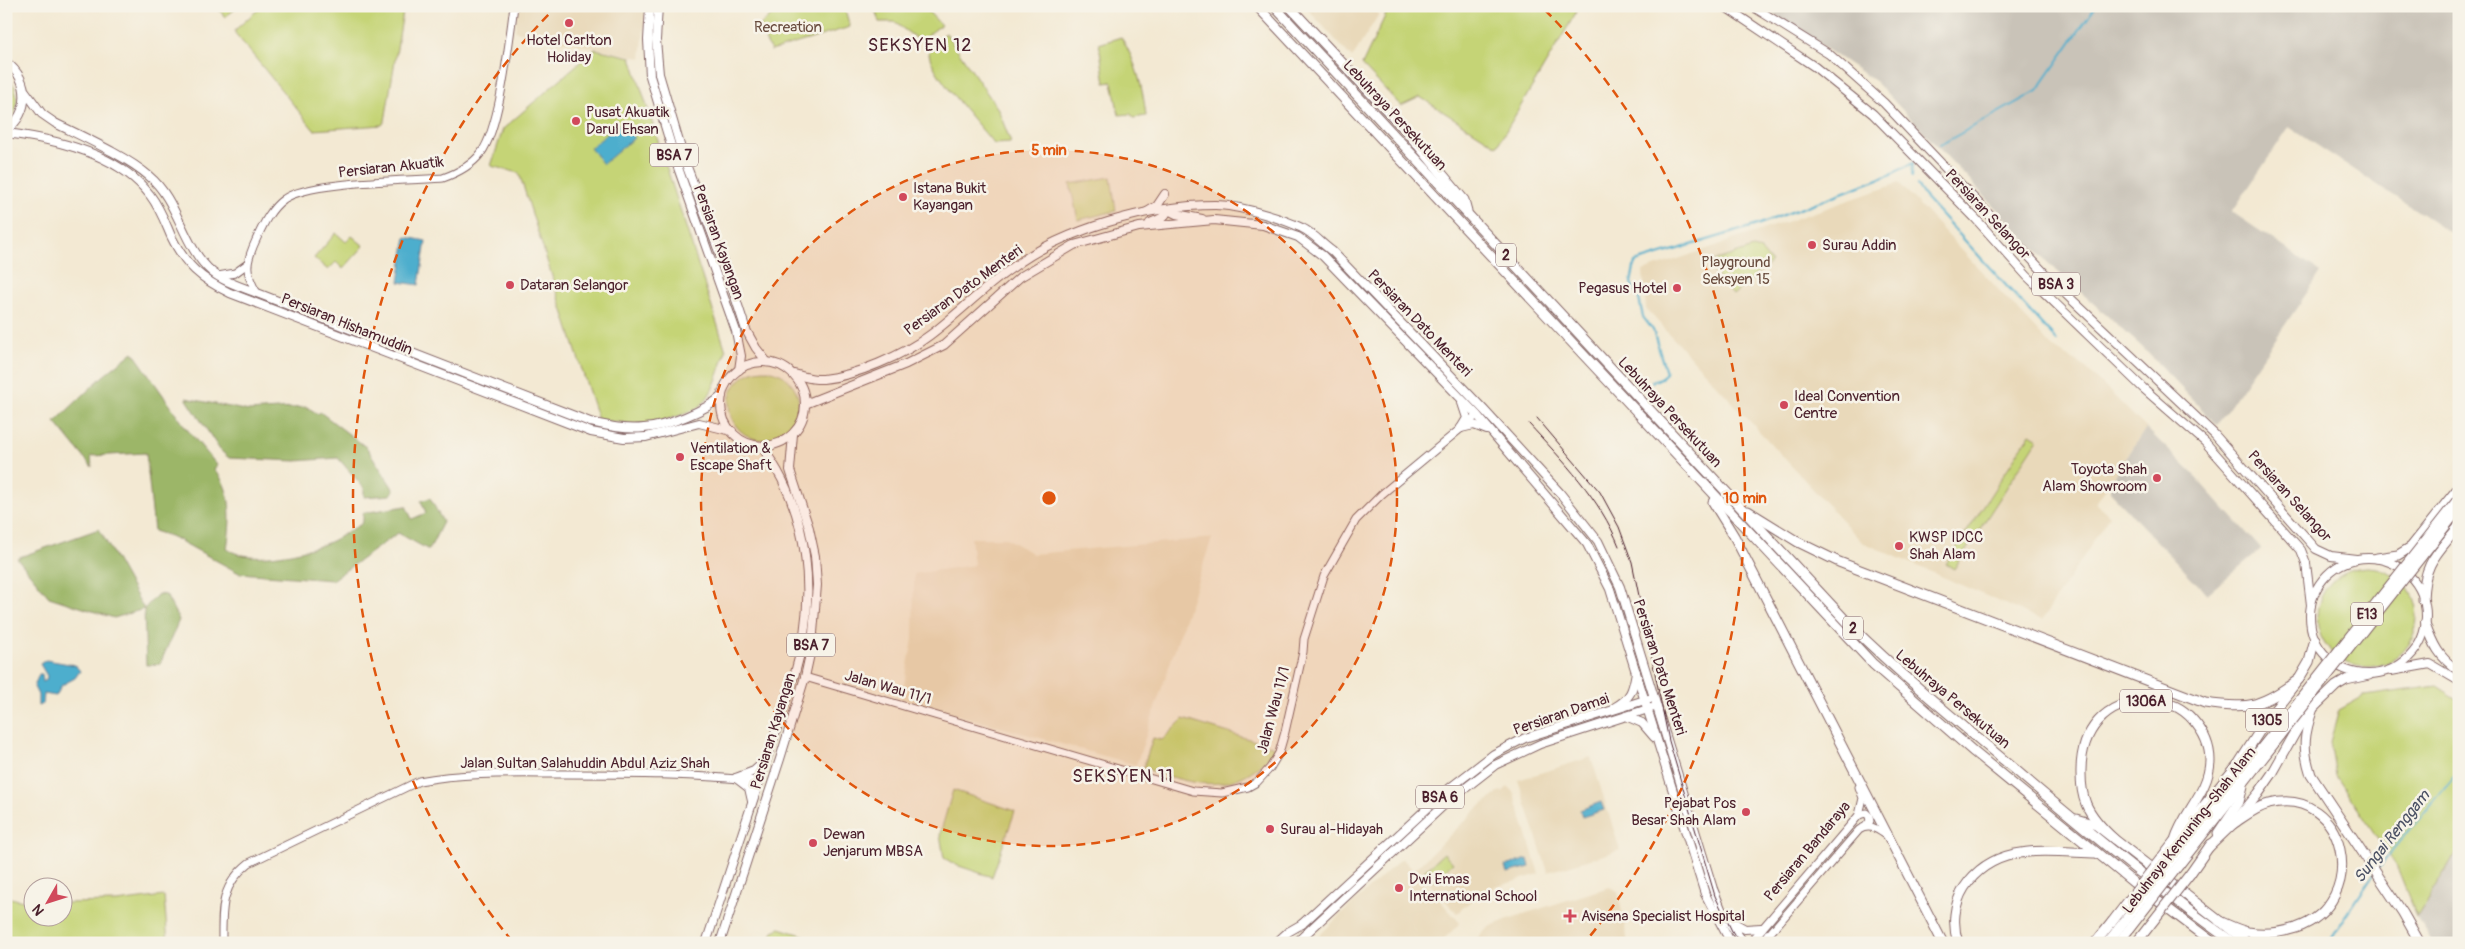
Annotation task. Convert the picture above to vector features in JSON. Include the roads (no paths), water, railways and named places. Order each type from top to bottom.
[{"type":"highway","name":"Lebuhraya Persekutuan","points":[[1256,6],[1702,484],[1873,664],[1967,746],[2097,853],[2214,943]]},
{"type":"highway","name":"Lebuhraya Persekutuan","points":[[1274,6],[1851,626],[1887,661],[2071,817],[2165,893],[2234,943]]},
{"type":"highway","points":[[1289,6],[1408,133],[1464,200],[1467,212]]},
{"type":"highway","points":[[1702,484],[1734,536],[1943,943]]},
{"type":"highway","points":[[2377,558],[2398,555],[2411,547],[2459,487]]},
{"type":"highway","name":"Lebuhraya Kemuning–Shah Alam","points":[[2119,928],[2244,783],[2278,733],[2459,498]]},
{"type":"highway","points":[[1737,504],[1798,542],[1839,562],[2205,703],[2230,707],[2255,705],[2274,697],[2299,679],[2309,662],[2315,639]]},
{"type":"highway","name":"Lebuhraya Kemuning–Shah Alam","points":[[2176,863],[2262,747],[2278,733],[2459,509]]},
{"type":"highway","points":[[2423,600],[2426,572],[2433,558],[2459,526]]},
{"type":"highway","points":[[2209,847],[2233,824],[2267,781],[2304,716],[2328,692],[2346,680],[2369,675]]},
{"type":"highway","name":"1305","points":[[2239,764],[2268,718],[2299,679]]},
{"type":"highway","name":"1306A","points":[[2114,839],[2099,825],[2085,802],[2082,785],[2081,756],[2088,737],[2099,720],[2108,712],[2128,703],[2158,701],[2175,706],[2187,713],[2199,727],[2208,744],[2210,760],[2208,776],[2201,793],[2180,823],[2175,840]]},
{"type":"highway","points":[[2313,708],[2304,742],[2305,757],[2311,774],[2420,943]]},
{"type":"highway","points":[[2108,943],[2175,840],[2239,764],[2262,747]]},
{"type":"highway","points":[[2136,943],[2209,847],[2239,802],[2244,783]]},
{"type":"highway","points":[[2219,921],[2246,932],[2265,934],[2279,933],[2304,925],[2328,908],[2335,897],[2342,871],[2342,857],[2334,832],[2317,813],[2304,805],[2289,802],[2268,804],[2256,809],[2233,824]]},
{"type":"highway","points":[[2071,817],[2096,825],[2248,943]]},
{"type":"highway","points":[[1958,943],[1954,918],[1959,895],[1980,869],[2000,857],[2024,851],[2097,853]]},
{"type":"highway","points":[[2095,943],[2119,928]]},
{"type":"highway","points":[[2118,943],[2119,928]]},
{"type":"highway","points":[[2196,930],[2202,943]]},
{"type":"main road","name":"Persiaran Kayangan","points":[[650,6],[648,40],[650,76],[676,162],[736,331],[740,356],[739,370]]},
{"type":"main road","name":"Persiaran Kayangan","points":[[658,6],[656,40],[658,74],[684,159],[730,278],[746,330],[756,348],[767,362]]},
{"type":"main road","name":"Persiaran Selangor","points":[[1724,6],[1815,67],[1873,114],[1975,218],[2027,276],[2143,388],[2205,442],[2301,550],[2306,563],[2311,605]]},
{"type":"main road","name":"Persiaran Selangor","points":[[1752,6],[1829,54],[1884,103],[2052,281],[2214,434],[2316,549],[2331,556],[2356,558]]},
{"type":"main road","name":"Persiaran Hishamuddin","points":[[6,62],[23,81],[25,90],[42,114],[149,176],[164,192],[193,250],[218,276],[256,293],[590,422],[619,428],[646,428],[701,411],[712,405],[722,396]]},
{"type":"main road","points":[[6,132],[21,115],[25,103],[25,90]]},
{"type":"main road","name":"Persiaran Hishamuddin","points":[[6,132],[56,141],[79,148],[124,172],[150,194],[180,252],[190,266],[208,283],[230,294],[591,432],[624,438],[646,437],[699,424],[732,431]]},
{"type":"main road","points":[[1143,214],[1166,202]]},
{"type":"main road","points":[[1166,202],[1176,214],[1210,221]]},
{"type":"main road","points":[[1139,226],[1166,215],[1166,202]]},
{"type":"main road","name":"Persiaran Dato Menteri","points":[[793,374],[823,379],[862,369],[897,354],[928,336],[1013,267],[1070,234],[1143,214],[1166,202],[1178,209],[1216,205],[1267,215],[1303,228],[1332,251],[1490,416],[1560,494],[1598,541],[1620,586],[1713,889],[1727,919],[1744,943]]},
{"type":"main road","name":"Persiaran Dato Menteri","points":[[805,404],[906,364],[944,344],[1020,276],[1074,245],[1139,226],[1210,221],[1263,225],[1298,237],[1323,256],[1477,415],[1587,544],[1610,589],[1705,894],[1731,942]]},
{"type":"main road","points":[[757,362],[767,362],[785,368],[793,374],[802,388],[805,404],[802,420],[793,434],[772,445],[761,446],[745,441],[732,431],[722,411],[722,396],[727,383],[739,370],[757,362]]},
{"type":"main road","points":[[1453,390],[1467,412],[1467,418],[1461,428]]},
{"type":"main road","points":[[1477,415],[1480,409],[1478,404]]},
{"type":"main road","points":[[1477,415],[1483,413],[1490,416]]},
{"type":"main road","points":[[1461,428],[1479,426],[1500,442]]},
{"type":"main road","name":"Persiaran Kayangan","points":[[720,943],[805,677],[813,635],[817,585],[815,556],[809,528],[790,470],[793,434]]},
{"type":"main road","name":"Persiaran Kayangan","points":[[706,943],[804,643],[808,587],[806,558],[800,530],[782,477],[761,446]]},
{"type":"main road","points":[[2459,671],[2440,656],[2425,622],[2423,600],[2416,584],[2399,567],[2377,558],[2356,558],[2334,569],[2324,578],[2316,591],[2311,605],[2310,622],[2315,639],[2328,658],[2346,670],[2369,675],[2430,664],[2459,681]]},
{"type":"main road","points":[[2391,671],[2412,651],[2425,622]]},
{"type":"main road","points":[[1605,714],[1628,700],[1632,692],[1636,671]]},
{"type":"main road","name":"Persiaran Damai","points":[[1276,943],[1288,932],[1302,924],[1446,791],[1494,754],[1525,738],[1655,697]]},
{"type":"main road","name":"Persiaran Damai","points":[[1296,943],[1445,804],[1495,765],[1540,744],[1658,706]]},
{"type":"main road","points":[[1626,716],[1642,722],[1659,744]]},
{"type":"main road","points":[[759,781],[769,777],[780,759]]},
{"type":"main road","points":[[736,778],[754,771],[766,761]]},
{"type":"main road","points":[[736,778],[749,788],[752,803]]},
{"type":"main road","points":[[1727,919],[1745,929],[1761,928]]},
{"type":"main road","points":[[1284,943],[1302,924]]},
{"type":"main road","points":[[1304,943],[1309,931]]},
{"type":"main road","points":[[1763,943],[1768,934]]},
{"type":"street","name":"Persiaran Akuatik","points":[[246,265],[264,222],[283,199],[294,193],[311,188],[443,178],[473,162],[487,144],[494,126],[514,6]]},
{"type":"street","points":[[218,276],[235,273],[246,265],[249,279],[256,293]]},
{"type":"street","name":"Jalan Wau 11/1","points":[[805,677],[1193,791],[1222,793],[1248,787],[1264,776],[1279,753],[1303,652],[1304,639],[1324,576],[1356,520],[1374,502],[1477,415]]},
{"type":"street","name":"Persiaran Bandaraya","points":[[1750,943],[1859,815],[1863,798],[1853,770]]},
{"type":"street","name":"Jalan Sultan Salahuddin Abdul Aziz Shah","points":[[222,943],[222,910],[226,891],[232,879],[240,870],[249,863],[419,782],[435,778],[541,774],[673,773],[759,781]]},
{"type":"street","points":[[1859,815],[1866,813],[1869,816],[1870,821],[1866,826]]},
{"type":"street","name":"Persiaran Bandaraya","points":[[1768,934],[1840,849],[1859,830],[1866,826],[1874,827],[1886,835]]},
{"type":"water","points":[[622,122],[634,138],[603,164],[590,148]]},
{"type":"water","points":[[406,237],[426,241],[419,285],[399,282]]},
{"type":"water","points":[[46,660],[75,665],[80,671],[75,678],[62,685],[56,696],[44,694],[43,704],[38,706],[38,695],[34,687],[39,674],[42,674],[43,682],[46,680],[47,676],[40,664]]},
{"type":"water","points":[[1601,802],[1604,810],[1582,817],[1580,810]]},
{"type":"water","points":[[1528,859],[1530,867],[1507,873],[1505,866]]},
{"type":"waterway","points":[[1940,145],[2037,91],[2096,6]]},
{"type":"waterway","points":[[1912,177],[1913,163]]},
{"type":"waterway","points":[[1652,382],[1663,377],[1666,373],[1653,330],[1643,317],[1639,299],[1631,283],[1635,262],[1757,225],[1889,175],[1913,163]]},
{"type":"waterway","points":[[1917,185],[1924,196],[2057,341]]},
{"type":"waterway","name":"Sungai Renggam","points":[[2378,868],[2459,771]]},
{"type":"waterway","name":"Sungai Renggam","points":[[2328,943],[2374,874]]},
{"type":"tram line","points":[[1537,418],[1600,492],[1619,527],[1632,562],[1669,741],[1715,896],[1740,943]]},
{"type":"tram line","points":[[1529,424],[1580,481],[1602,512],[1619,546]]},
{"type":"place","name":"Hotel Carlton Holiday","points":[[569,23]]},
{"type":"place","name":"Pusat Akuatik Darul Ehsan","points":[[576,121]]},
{"type":"place","name":"Istana Bukit Kayangan","points":[[903,197]]},
{"type":"place","name":"Surau Addin","points":[[1812,245]]},
{"type":"place","name":"Dataran Selangor","points":[[510,285]]},
{"type":"place","name":"Pegasus Hotel","points":[[1677,288]]},
{"type":"place","name":"Ideal Convention Centre","points":[[1784,405]]},
{"type":"place","name":"Ventilation & Escape Shaft","points":[[680,457]]},
{"type":"place","name":"Toyota Shah Alam Showroom","points":[[2157,478]]},
{"type":"place","name":"KWSP IDCC Shah Alam","points":[[1899,546]]},
{"type":"place","name":"Pejabat Pos Besar Shah Alam","points":[[1746,812]]},
{"type":"place","name":"Surau al-Hidayah","points":[[1270,829]]},
{"type":"place","name":"Dewan Jenjarum MBSA","points":[[813,843]]},
{"type":"place","name":"Dwi Emas International School","points":[[1399,888]]},
{"type":"place","name":"Avisena Specialist Hospital","points":[[1570,916]]},
{"type":"district","name":"SEKSYEN 12","points":[[920,45]]},
{"type":"district","name":"SEKSYEN 11","points":[[1123,776]]},
{"type":"park label","name":"Recreation","points":[[788,27]]},
{"type":"park label","name":"Playground Seksyen 15","points":[[1736,270]]}]
